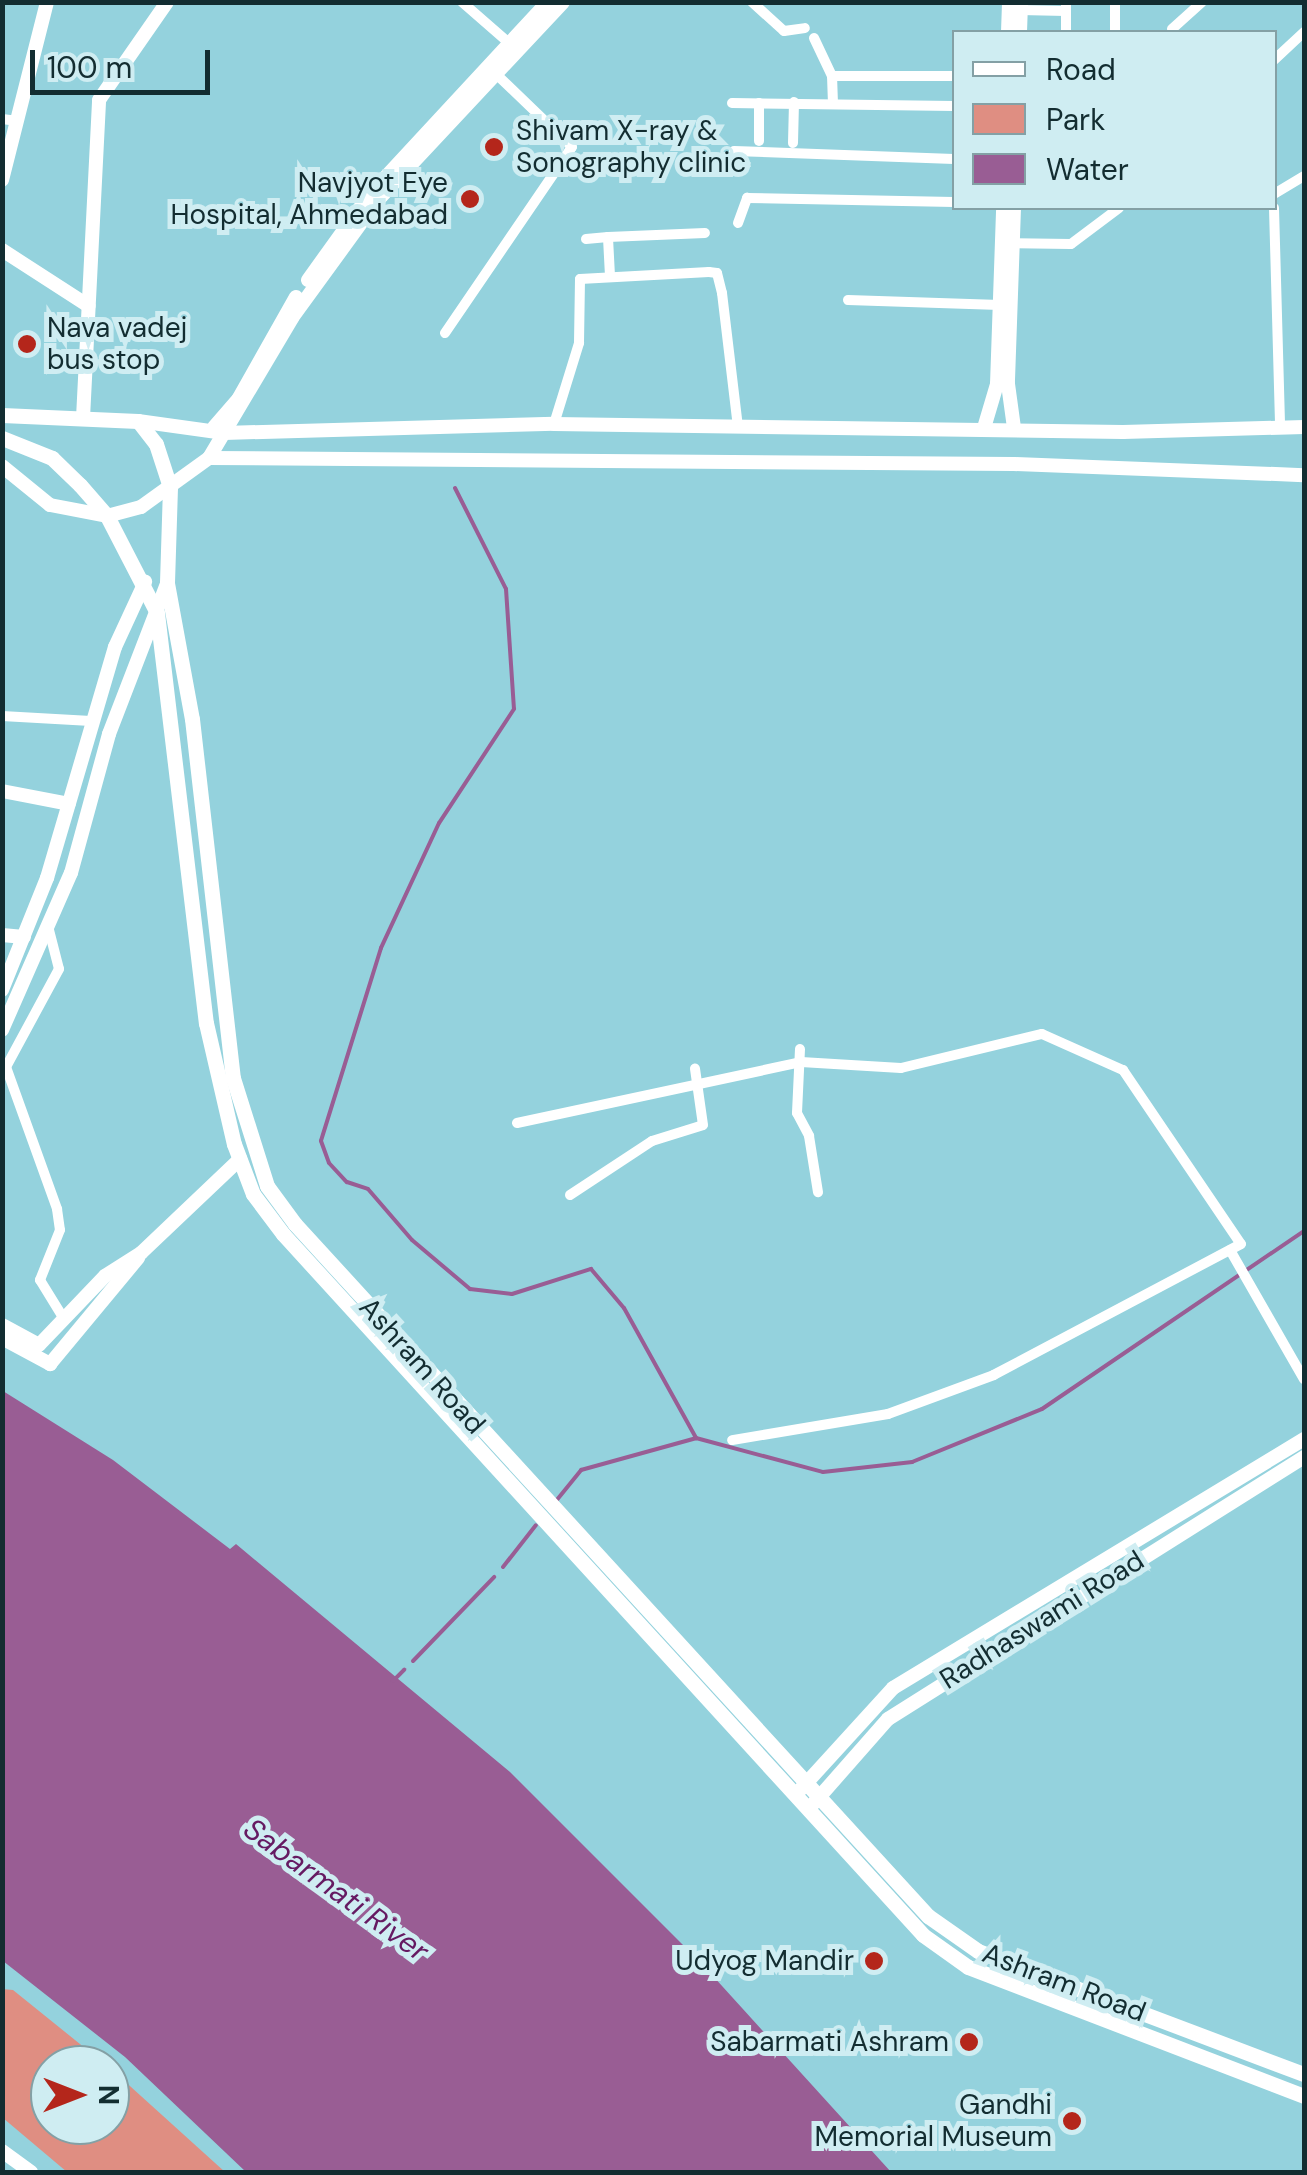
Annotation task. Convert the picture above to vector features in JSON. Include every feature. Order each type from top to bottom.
[{"type":"main road","points":[[2,180],[10,120],[47,2]]},
{"type":"main road","points":[[84,418],[99,100],[167,2]]},
{"type":"main road","points":[[2,466],[50,505],[106,516],[141,508],[209,458],[219,430],[284,313],[369,195],[548,2]]},
{"type":"main road","points":[[219,430],[292,318],[377,201],[564,2]]},
{"type":"main road","points":[[1009,30],[1017,5]]},
{"type":"main road","points":[[1017,5],[1020,30]]},
{"type":"main road","points":[[1003,210],[1008,243],[1008,384],[1014,428]]},
{"type":"main road","points":[[984,428],[997,384],[1000,304],[1014,210]]},
{"type":"main road","points":[[2,250],[88,306]]},
{"type":"main road","points":[[2,414],[138,420],[219,430],[554,424],[1304,428]]},
{"type":"main road","name":"Ashram Road","points":[[138,420],[156,444],[170,488],[167,583],[192,719],[224,1022],[248,1156]]},
{"type":"main road","name":"Ashram Road","points":[[2,438],[52,458],[106,516],[146,582],[157,613],[206,1023],[248,1156],[295,1224],[944,1952],[968,1966],[1304,2096]]},
{"type":"main road","points":[[209,458],[1053,464],[1304,475]]},
{"type":"main road","points":[[2,990],[69,804],[91,720],[146,582]]},
{"type":"main road","points":[[2,1030],[49,930],[136,655],[167,583]]},
{"type":"main road","points":[[2,792],[69,804]]},
{"type":"main road","points":[[2,935],[24,937]]},
{"type":"main road","points":[[2,1338],[50,1364],[141,1253],[248,1156]]},
{"type":"main road","points":[[2,1325],[38,1346],[105,1276],[141,1253]]},
{"type":"main road","name":"Radhaswami Road","points":[[798,1792],[893,1688],[1304,1439]]},
{"type":"main road","name":"Radhaswami Road","points":[[811,1806],[888,1719],[1304,1458]]},
{"type":"main road","name":"Ashram Road","points":[[811,1806],[956,1938],[1304,2074]]},
{"type":"main road","points":[[944,1952],[956,1938]]},
{"type":"main road","points":[[2,2150],[32,2172]]},
{"type":"street","points":[[462,2],[509,43]]},
{"type":"street","points":[[752,2],[784,31],[805,28]]},
{"type":"street","points":[[1114,2],[1115,30]]},
{"type":"street","points":[[1172,29],[1202,2]]},
{"type":"street","points":[[1017,5],[1066,7]]},
{"type":"street","points":[[1277,57],[1304,32]]},
{"type":"street","points":[[814,38],[832,76],[833,104]]},
{"type":"street","points":[[445,333],[572,147],[495,73]]},
{"type":"street","points":[[832,76],[952,76]]},
{"type":"street","points":[[793,143],[794,102]]},
{"type":"street","points":[[732,103],[952,106]]},
{"type":"street","points":[[759,103],[759,141]]},
{"type":"street","points":[[734,151],[952,159]]},
{"type":"street","points":[[1277,192],[1304,176]]},
{"type":"street","points":[[738,223],[738,207],[747,198],[952,202]]},
{"type":"street","points":[[1008,243],[1071,244],[1117,210]]},
{"type":"street","points":[[1274,210],[1280,428]]},
{"type":"street","points":[[586,239],[705,233]]},
{"type":"street","points":[[608,238],[610,276]]},
{"type":"street","points":[[554,424],[579,343],[578,283],[610,276],[718,274],[738,427]]},
{"type":"street","points":[[848,300],[1000,304]]},
{"type":"street","points":[[2,716],[91,720]]},
{"type":"street","points":[[49,930],[59,969],[6,1067],[57,1209],[60,1230],[40,1280],[64,1319]]},
{"type":"street","points":[[518,1123],[801,1062],[901,1068],[1042,1034],[1123,1070],[1241,1244],[994,1375],[888,1414],[732,1440]]},
{"type":"street","points":[[800,1049],[797,1113],[810,1136],[818,1192]]},
{"type":"street","points":[[570,1196],[652,1141],[703,1125],[695,1069]]},
{"type":"street","points":[[1230,1250],[1304,1379]]},
{"type":"green space","points":[[2,1989],[13,1990],[81,2045],[30,2045],[30,2141],[3,2118]]},
{"type":"green space","points":[[130,2086],[225,2172],[67,2172],[35,2145],[130,2145]]},
{"type":"water","name":"Sabarmati River","points":[[3,1391],[113,1460],[230,1549],[236,1544],[510,1772],[703,1965],[891,2172],[246,2172],[130,2062],[130,2045],[110,2045],[3,1961]]},
{"type":"waterway","points":[[455,488],[506,589],[514,709],[439,823],[381,948],[321,1141],[329,1163],[347,1182],[368,1189],[412,1240],[470,1289],[512,1294],[591,1269],[624,1308],[696,1438]]},
{"type":"waterway","points":[[556,1501],[581,1470],[696,1438],[823,1472],[912,1462],[1042,1409],[1304,1231]]},
{"type":"waterway","points":[[503,1567],[536,1525]]},
{"type":"waterway","points":[[413,1661],[494,1577]]},
{"type":"waterway","points":[[393,1681],[404,1670]]},
{"type":"place","name":"Shivam X-ray & Sonography clinic","points":[[494,147]]},
{"type":"place","name":"Navjyot Eye Hospital, Ahmedabad","points":[[470,199]]},
{"type":"place","name":"Nava vadej bus stop","points":[[27,344]]},
{"type":"place","name":"Udyog Mandir","points":[[874,1961]]},
{"type":"place","name":"Sabarmati Ashram","points":[[969,2042]]},
{"type":"place","name":"Gandhi Memorial Museum","points":[[1072,2121]]}]
